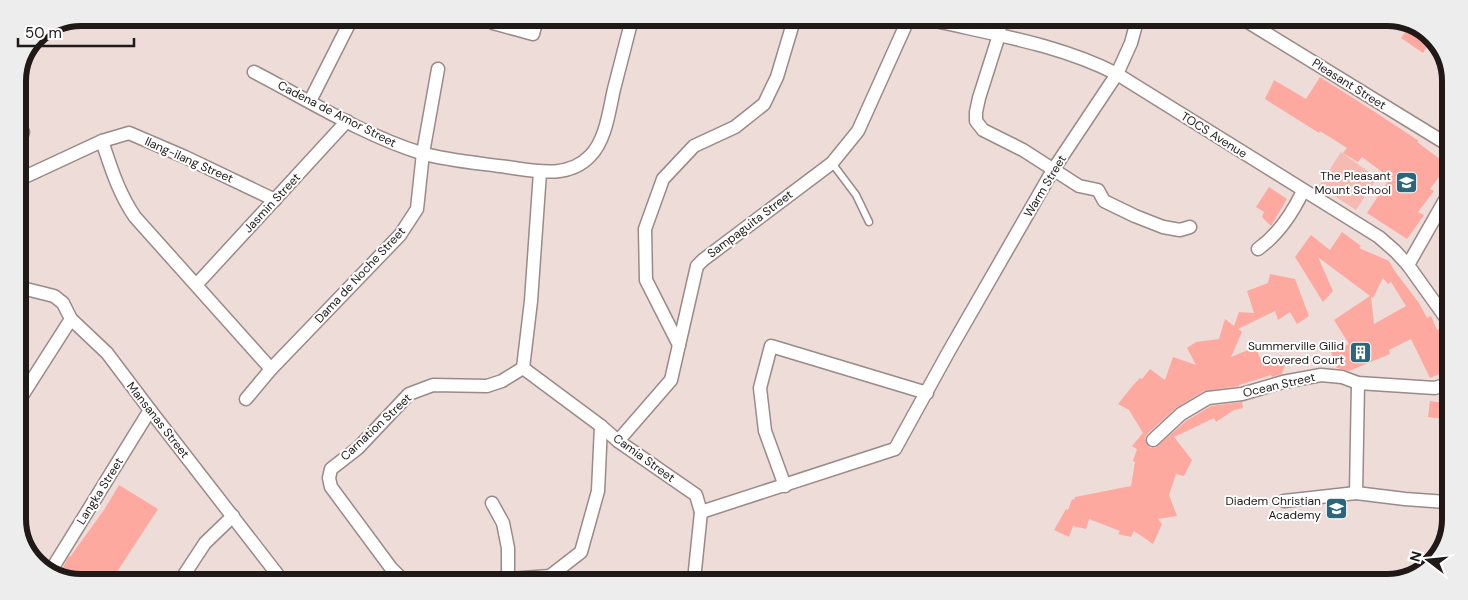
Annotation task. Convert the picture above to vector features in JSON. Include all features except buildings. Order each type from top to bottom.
[{"type":"street","points":[[310,101],[348,26]]},
{"type":"street","points":[[508,26],[533,34],[535,26]]},
{"type":"street","name":"Cadena de Amor Street","points":[[254,72],[374,135],[423,153],[451,160],[540,172],[559,172],[575,168],[590,157],[599,144],[630,26]]},
{"type":"street","points":[[679,345],[646,280],[645,229],[662,179],[694,146],[735,127],[764,104],[777,77],[792,26]]},
{"type":"street","name":"Sampaguita Street","points":[[618,441],[671,380],[697,266],[832,163],[858,131],[905,26]]},
{"type":"street","name":"TOCS Avenue","points":[[962,26],[1070,53],[1117,74],[1378,237],[1395,251],[1408,266],[1442,313]]},
{"type":"street","points":[[1000,26],[1000,35],[976,112],[976,121],[983,130],[1024,150],[1080,186],[1098,190],[1104,201],[1135,216],[1164,227],[1180,230],[1190,227]]},
{"type":"street","name":"Warm Street","points":[[702,512],[895,449],[949,350],[1053,170],[1117,74],[1131,43],[1136,26]]},
{"type":"street","name":"Pleasant Street","points":[[1255,26],[1442,141]]},
{"type":"street","name":"Dama de Noche Street","points":[[246,399],[272,369],[400,235],[417,209],[423,153],[438,69]]},
{"type":"street","name":"Jasmin Street","points":[[197,284],[347,121]]},
{"type":"street","name":"Ilang-ilang Street","points":[[26,176],[102,141],[129,133],[185,156],[275,200]]},
{"type":"street","points":[[102,141],[117,185],[126,204],[272,369]]},
{"type":"street","points":[[523,368],[540,172]]},
{"type":"street","points":[[1258,249],[1271,240],[1286,222],[1304,191]]},
{"type":"street","points":[[1408,266],[1442,205]]},
{"type":"street","name":"Mansanas Street","points":[[26,289],[54,296],[63,303],[70,319],[107,353],[277,574]]},
{"type":"street","points":[[26,389],[70,319]]},
{"type":"street","points":[[785,486],[765,431],[760,388],[771,346],[927,393]]},
{"type":"street","name":"Camia Street","points":[[523,368],[601,426],[618,441],[696,495],[702,512]]},
{"type":"street","name":"Carnation Street","points":[[397,574],[331,486],[331,469],[358,448],[409,394],[433,385],[487,386],[523,368]]},
{"type":"street","name":"Ocean Street","points":[[1153,440],[1181,414],[1208,398],[1242,394],[1283,382],[1321,375],[1342,377],[1358,383],[1435,388],[1442,386]]},
{"type":"street","points":[[1356,493],[1358,383]]},
{"type":"street","name":"Langka Street","points":[[54,566],[150,410]]},
{"type":"street","points":[[553,574],[581,552],[598,491],[601,426]]},
{"type":"street","points":[[1284,501],[1356,493],[1442,502]]},
{"type":"street","points":[[492,503],[502,523],[508,548],[508,574]]},
{"type":"street","points":[[695,574],[702,512]]},
{"type":"street","points":[[185,574],[205,543],[233,516]]},
{"type":"lane","points":[[832,163],[856,195],[869,222]]},
{"type":"shaded area","points":[[1341,152],[1377,178],[1356,210],[1319,186]]},
{"type":"place","name":"The Pleasant Mount School","points":[[1407,183]]},
{"type":"place","name":"Summerville Gilid Covered Court","points":[[1360,353]]},
{"type":"place","name":"Diadem Christian Academy","points":[[1337,508]]}]
